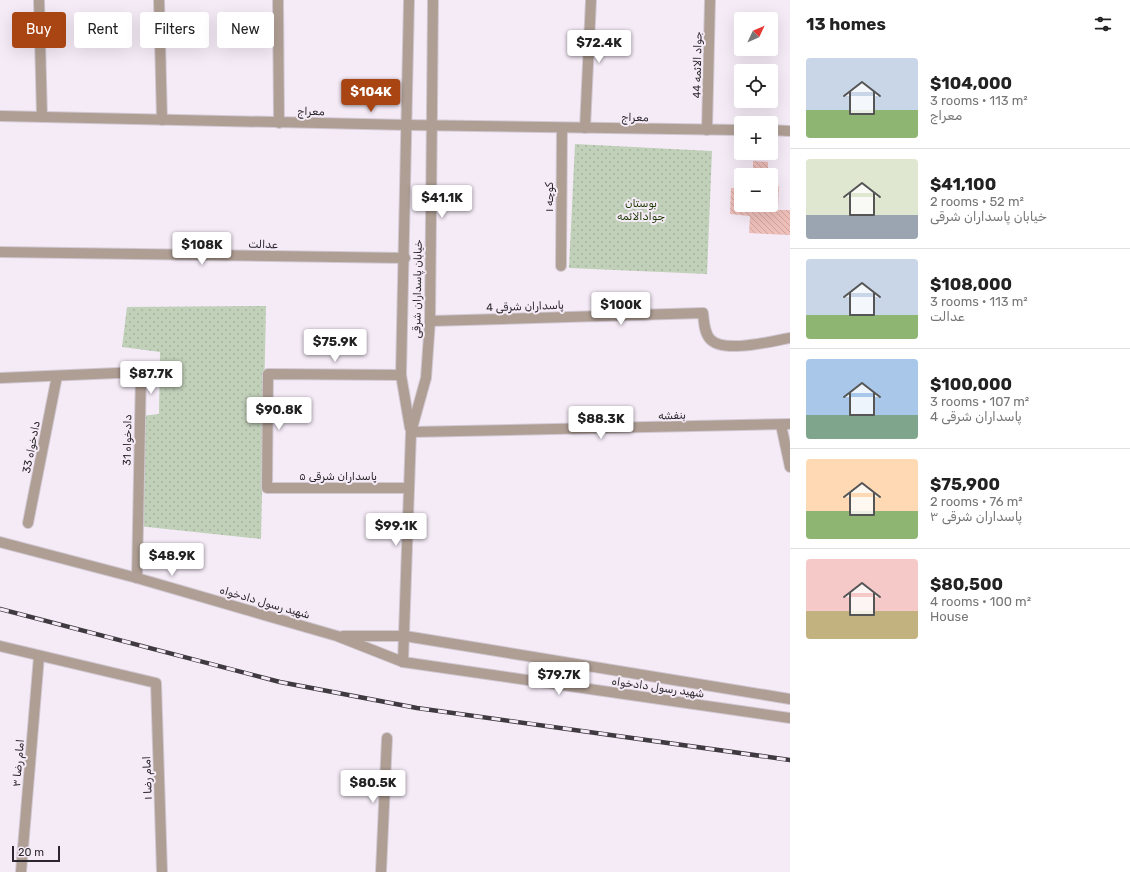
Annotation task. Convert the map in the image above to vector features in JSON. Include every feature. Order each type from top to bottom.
[{"type":"street","points":[[39,0],[42,117]]},
{"type":"street","points":[[159,0],[162,120]]},
{"type":"street","points":[[278,0],[279,122]]},
{"type":"street","name":"خیابان پاسداران شرقی","points":[[409,0],[405,258],[401,375],[411,432]]},
{"type":"street","name":"خیابان پاسداران شرقی","points":[[403,662],[411,432],[426,378],[430,321],[433,0]]},
{"type":"street","points":[[585,128],[591,0]]},
{"type":"street","name":"جواد الائمه 44","points":[[707,130],[710,0]]},
{"type":"street","name":"معراج","points":[[0,116],[431,126],[734,130]]},
{"type":"street","name":"کوچه ۱","points":[[561,266],[562,128]]},
{"type":"street","points":[[778,130],[790,131]]},
{"type":"street","name":"عدالت","points":[[0,252],[405,258]]},
{"type":"street","name":"پاسداران شرقی 4","points":[[430,321],[703,313],[704,330],[711,340],[720,346],[738,346],[790,338]]},
{"type":"street","name":"دادخواه 31","points":[[0,378],[141,372],[137,578]]},
{"type":"street","name":"پاسداران شرقی ۵","points":[[401,375],[268,374],[267,488],[408,488]]},
{"type":"street","name":"دادخواه 33","points":[[28,524],[57,376]]},
{"type":"street","points":[[786,425],[790,467]]},
{"type":"street","name":"بنفشه","points":[[411,432],[786,425]]},
{"type":"street","name":"شهید رسول دادخواه","points":[[0,542],[137,578],[337,636],[403,662],[790,718]]},
{"type":"street","name":"شهید رسول دادخواه","points":[[337,636],[405,636],[790,698]]},
{"type":"street","points":[[0,646],[39,656]]},
{"type":"street","name":"امام رضا ۱","points":[[39,656],[156,683],[162,872]]},
{"type":"street","name":"امام رضا ۳","points":[[21,872],[39,656]]},
{"type":"street","points":[[381,872],[387,738]]},
{"type":"green space","name":"بوستان جوادالائمه","points":[[575,144],[712,151],[707,274],[569,268]]},
{"type":"green space","points":[[266,306],[261,539],[138,526],[141,416],[159,414],[160,352],[122,347],[127,307]]},
{"type":"building","points":[[753,161],[768,162],[768,168],[753,168]]},
{"type":"building","points":[[778,186],[779,186],[778,210]]},
{"type":"building","points":[[731,188],[734,188],[734,212],[778,212],[778,210],[790,210],[790,235],[749,233],[750,216],[730,214]]},
{"type":"railway","points":[[0,609],[280,682],[417,708],[790,760]]}]
